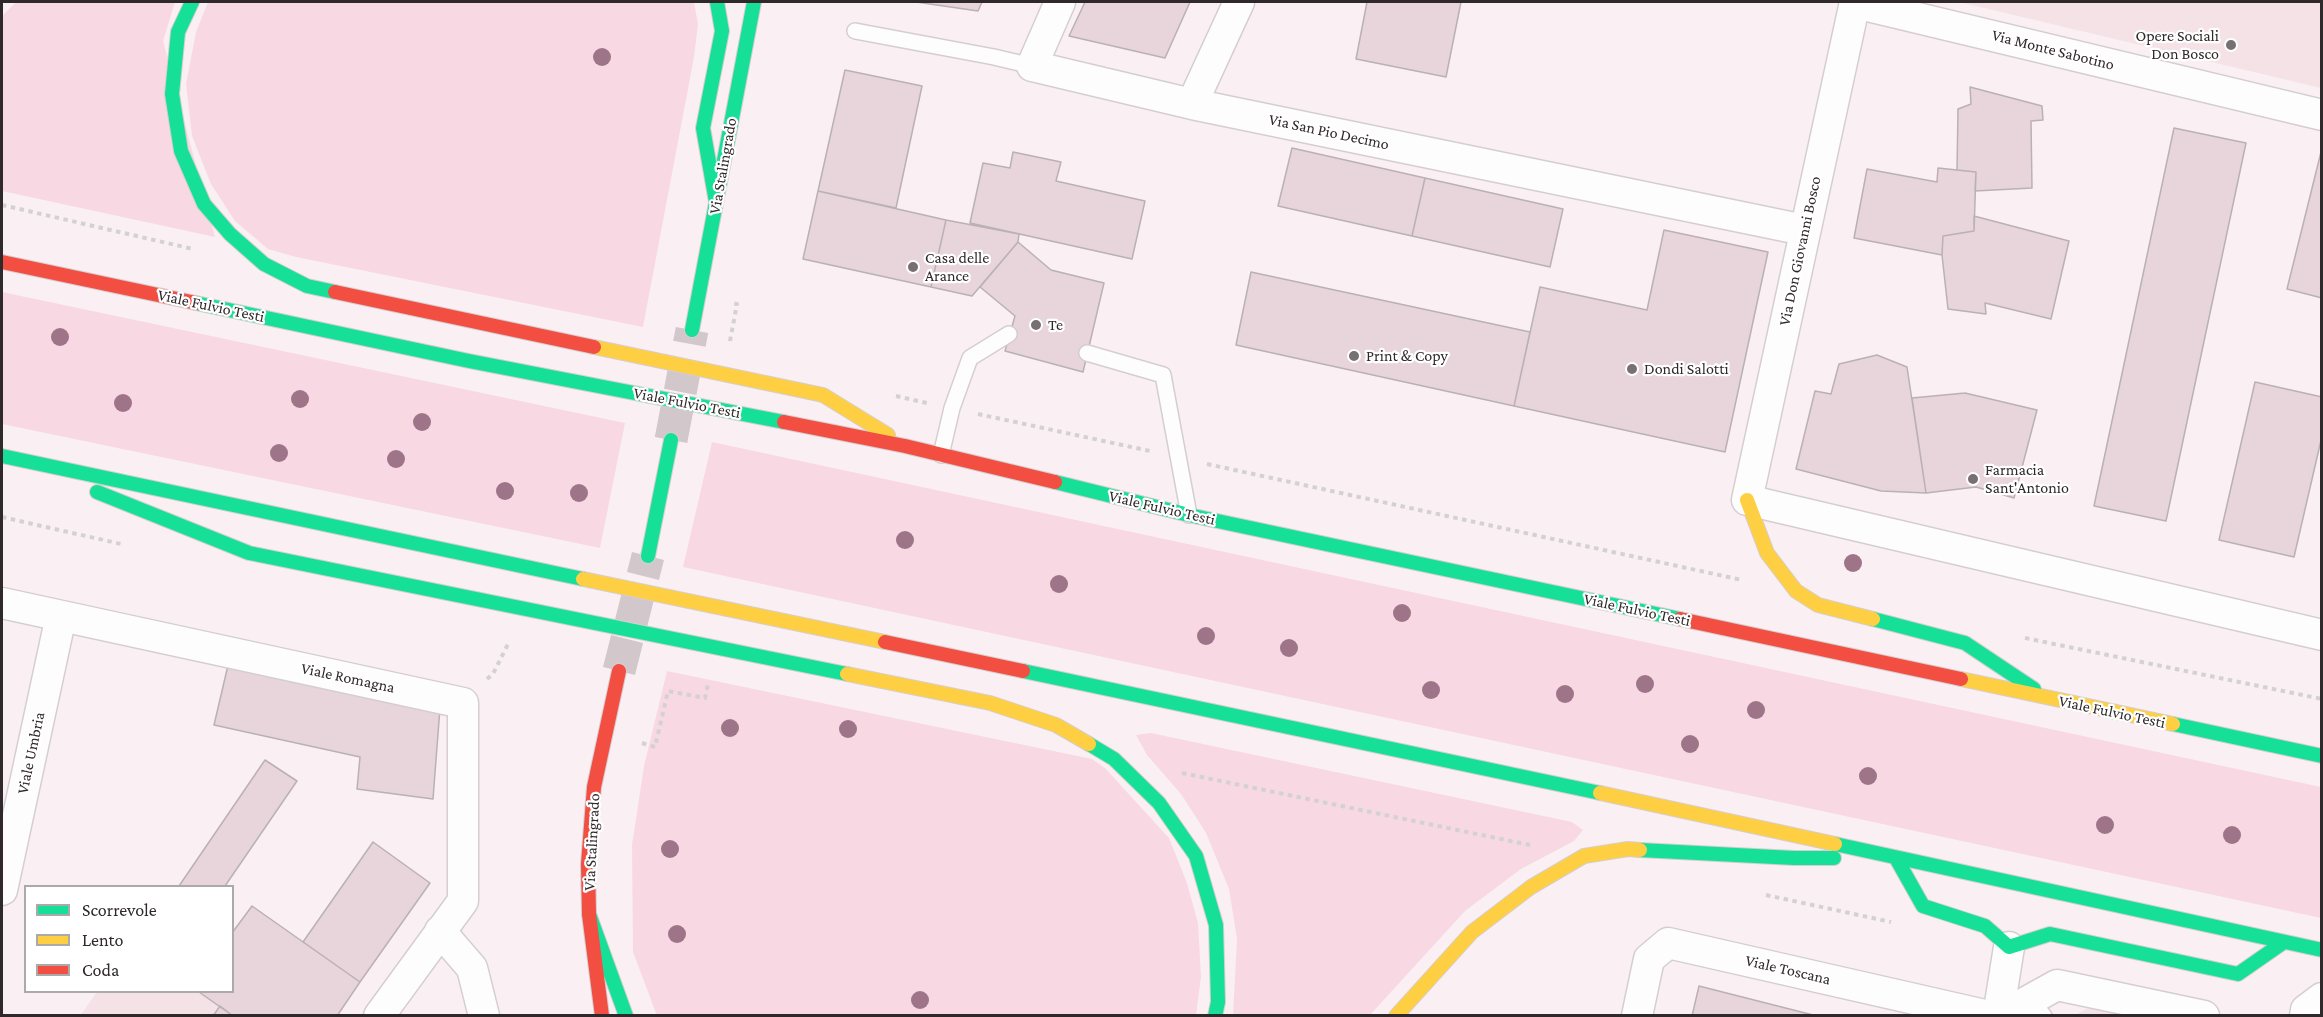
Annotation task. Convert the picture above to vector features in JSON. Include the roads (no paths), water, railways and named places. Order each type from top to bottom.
[{"type":"main road","points":[[192,2],[178,32],[172,94],[181,151],[204,204],[230,234],[264,264],[307,286],[823,395],[905,446]]},
{"type":"main road","points":[[716,202],[703,128],[723,31],[717,2]]},
{"type":"main road","name":"Via Stalingrado","points":[[692,330],[754,2]]},
{"type":"main road","name":"Viale Fulvio Testi","points":[[2,262],[469,361],[905,446],[1189,515],[2322,756]]},
{"type":"main road","points":[[648,556],[671,440]]},
{"type":"main road","points":[[5,457],[1571,787],[2322,950]]},
{"type":"main road","points":[[5,457],[249,553],[990,703],[1056,725],[1114,759],[1159,803],[1196,856],[1216,925],[1218,1002],[1215,1016]]},
{"type":"main road","points":[[1747,500],[1767,553],[1796,591],[1818,605],[1965,643],[2048,698]]},
{"type":"main road","name":"Via Stalingrado","points":[[602,1016],[589,914],[588,864],[594,787],[619,671]]},
{"type":"main road","points":[[1396,1016],[1472,932],[1531,887],[1584,856],[1628,849],[1794,858],[1896,858]]},
{"type":"main road","points":[[1896,858],[1923,906],[1985,926],[2009,947],[2050,934],[2238,974],[2284,942]]},
{"type":"main road","points":[[589,914],[626,1016]]},
{"type":"street","points":[[1032,66],[1060,2]]},
{"type":"street","points":[[1192,104],[1239,2]]},
{"type":"street","name":"Via Monte Sabotino","points":[[1855,2],[2322,115]]},
{"type":"street","name":"Via Don Giovanni Bosco","points":[[1747,500],[1855,2]]},
{"type":"street","name":"Via San Pio Decimo","points":[[1032,66],[1192,104],[1804,230]]},
{"type":"street","points":[[1747,500],[2322,635]]},
{"type":"street","name":"Viale Romagna","points":[[2,603],[463,703],[463,901],[440,931]]},
{"type":"street","name":"Viale Umbria","points":[[2,890],[61,616]]},
{"type":"street","points":[[379,1016],[440,931],[472,968],[484,1016]]},
{"type":"street","name":"Viale Toscana","points":[[1637,1016],[1649,959],[1668,943],[1989,1016]]},
{"type":"street","points":[[2009,947],[1999,1016],[2037,1007],[2057,985],[2204,1016]]},
{"type":"street","points":[[2304,1016],[2306,1010],[2322,998]]},
{"type":"lane","name":"Via San Pio Decimo","points":[[855,31],[1032,66]]},
{"type":"lane","points":[[941,455],[952,408],[970,358],[1009,334]]},
{"type":"lane","points":[[1087,353],[1163,375],[1189,515]]},
{"type":"tunnel","points":[[671,440],[692,330]]},
{"type":"tunnel","points":[[619,671],[648,556]]},
{"type":"place","name":"Opere Sociali Don Bosco","points":[[2231,45]]},
{"type":"place","name":"Casa delle Arance","points":[[913,267]]},
{"type":"place","name":"Te","points":[[1036,325]]},
{"type":"place","name":"Print & Copy","points":[[1354,356]]},
{"type":"place","name":"Dondi Salotti","points":[[1632,369]]},
{"type":"place","name":"Farmacia Sant'Antonio","points":[[1973,479]]}]
